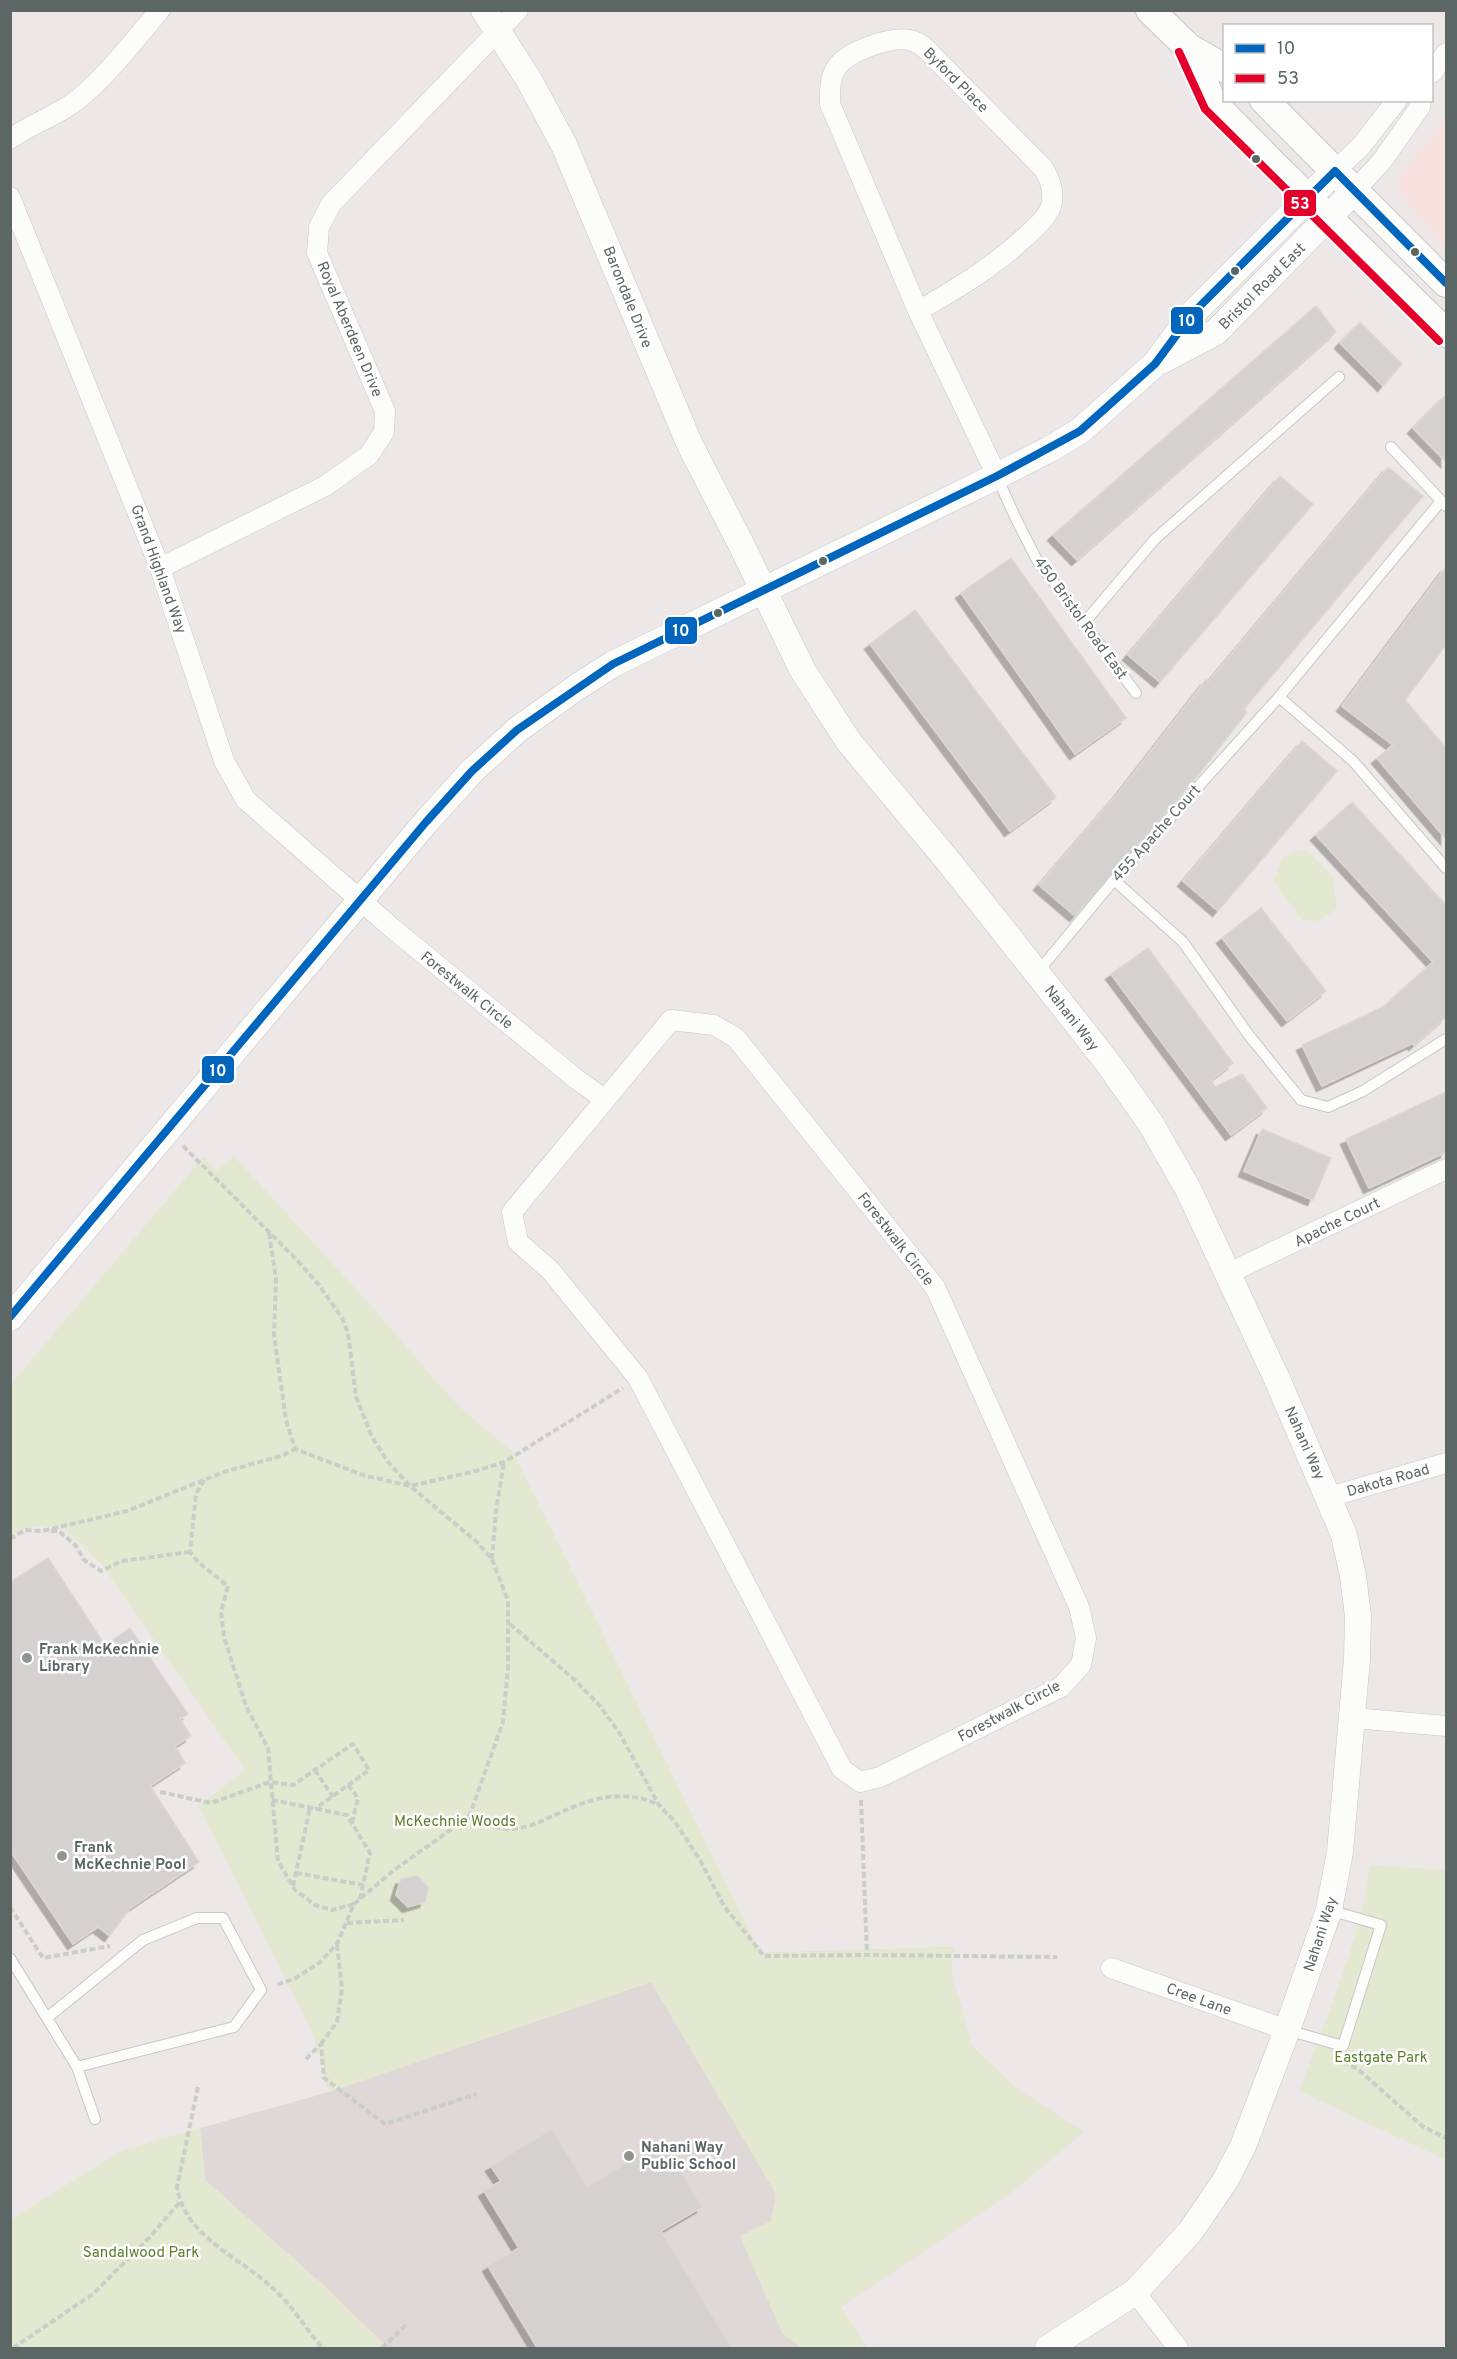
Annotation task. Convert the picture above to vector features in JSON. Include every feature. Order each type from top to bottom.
[{"type":"main road","points":[[1150,10],[1189,48],[1223,67]]},
{"type":"main road","points":[[1189,48],[1212,102],[1446,333]]},
{"type":"main road","points":[[1266,102],[1446,283]]},
{"type":"street","points":[[10,139],[25,128],[68,106],[93,84],[160,10]]},
{"type":"street","name":"Royal Aberdeen Drive","points":[[160,568],[325,486],[369,455],[384,432],[385,411],[317,253],[319,227],[331,204],[491,21],[518,10]]},
{"type":"street","name":"Barondale Drive","points":[[491,21],[529,80],[564,145],[690,445],[763,590]]},
{"type":"street","name":"Byford Place","points":[[918,311],[982,273],[1012,249],[1041,223],[1050,209],[1052,191],[1049,176],[1043,168],[926,49],[918,43],[899,39],[852,54],[840,63],[830,82],[830,104],[918,311],[997,476]]},
{"type":"street","points":[[1433,70],[1446,53]]},
{"type":"street","points":[[1345,180],[1361,146],[1394,102]]},
{"type":"street","points":[[1345,180],[1382,161],[1420,107],[1421,102]]},
{"type":"street","name":"Bristol Road East","points":[[10,1318],[442,803],[479,764],[517,730],[613,664],[1050,450],[1080,431],[1155,364],[1192,314],[1307,198],[1345,180]]},
{"type":"street","name":"Bristol Road East","points":[[1155,364],[1216,332],[1328,218],[1345,180]]},
{"type":"street","name":"Grand Highland Way","points":[[10,197],[160,568],[224,761],[246,800],[360,901]]},
{"type":"street","name":"Nahani Way","points":[[763,590],[802,671],[840,730],[1037,973],[1108,1063],[1151,1124],[1188,1189],[1329,1497],[1344,1535],[1353,1576],[1358,1616],[1358,1659],[1340,1852],[1329,1910],[1243,2146],[1225,2181],[1190,2232],[1135,2292],[1048,2349]]},
{"type":"street","name":"Forestwalk Circle","points":[[360,901],[575,1078],[604,1099]]},
{"type":"street","name":"Forestwalk Circle","points":[[671,1020],[714,1025],[736,1038],[935,1287],[1079,1607],[1086,1638],[1081,1665],[1061,1687],[880,1778],[860,1782],[842,1769],[638,1378],[550,1270],[518,1242],[512,1212],[604,1099],[671,1020]]},
{"type":"street","name":"Apache Court","points":[[1227,1274],[1446,1169]]},
{"type":"street","name":"Dakota Road","points":[[1329,1497],[1446,1463]]},
{"type":"street","points":[[1353,1718],[1446,1726]]},
{"type":"street","name":"Cree Lane","points":[[1111,1968],[1287,2030]]},
{"type":"street","points":[[1135,2292],[1178,2349]]},
{"type":"lane","points":[[1084,623],[1155,539],[1339,377]]},
{"type":"lane","points":[[1391,447],[1444,503]]},
{"type":"lane","name":"450 Bristol Road East","points":[[997,476],[1037,560],[1136,693]]},
{"type":"lane","name":"455 Apache Court","points":[[1037,973],[1114,880],[1279,697],[1444,503]]},
{"type":"lane","points":[[1279,697],[1353,761],[1446,868]]},
{"type":"lane","points":[[1114,880],[1183,942],[1248,1034],[1301,1100],[1328,1107],[1363,1091],[1446,1039]]},
{"type":"lane","points":[[1287,2030],[1343,2046],[1381,1925],[1329,1910]]},
{"type":"lane","points":[[48,2017],[143,1940],[196,1918],[223,1918],[261,1990],[234,2027],[77,2067]]},
{"type":"lane","points":[[10,1958],[77,2067],[95,2119]]},
{"type":"path","points":[[167,1131],[319,1285],[342,1318],[350,1340],[356,1397],[366,1424],[388,1462],[410,1486],[477,1542],[492,1559],[508,1601],[507,1697],[503,1722],[469,1817],[394,1870],[354,1904],[332,1910],[315,1905],[293,1887],[278,1861],[268,1748],[246,1706],[224,1637],[221,1612],[228,1586],[198,1562],[190,1552],[196,1494],[204,1480]]},
{"type":"path","points":[[268,1231],[276,1279],[274,1335],[286,1420],[295,1449]]},
{"type":"path","points":[[42,1531],[128,1511],[224,1472],[284,1455],[295,1449],[363,1475],[410,1486],[476,1471],[504,1462],[638,1378]]},
{"type":"path","points":[[492,1559],[496,1511],[504,1462]]},
{"type":"path","points":[[10,1539],[25,1530],[59,1531],[76,1546],[84,1560],[101,1571],[122,1561],[190,1552]]},
{"type":"path","points":[[509,1623],[576,1681],[600,1706],[620,1734],[659,1805],[688,1840],[724,1906],[764,1956],[1057,1957]]},
{"type":"path","points":[[160,1792],[211,1803],[270,1782],[293,1785],[353,1744],[369,1770],[333,1797],[313,1808],[293,1887]]},
{"type":"path","points":[[315,1770],[333,1797]]},
{"type":"path","points":[[860,1782],[867,1955]]},
{"type":"path","points":[[348,1785],[358,1798],[352,1824]]},
{"type":"path","points":[[469,1817],[495,1827],[509,1829],[524,1828],[573,1807],[609,1797],[643,1798],[659,1805]]},
{"type":"path","points":[[272,1800],[347,1815],[370,1853],[360,1899]]},
{"type":"path","points":[[296,1873],[363,1886]]},
{"type":"path","points":[[261,1990],[308,1972],[337,1944],[354,1904]]},
{"type":"path","points":[[10,1907],[43,1958],[143,1940]]},
{"type":"path","points":[[347,1923],[404,1920]]},
{"type":"path","points":[[306,2059],[321,2044],[337,2022],[342,1989],[337,1944]]},
{"type":"path","points":[[321,2044],[324,2078],[385,2124],[477,2094]]},
{"type":"path","points":[[1340,2062],[1358,2069],[1422,2126],[1446,2138]]},
{"type":"path","points":[[198,2087],[177,2187],[180,2202],[194,2226],[277,2291],[322,2349]]},
{"type":"path","points":[[13,2349],[93,2294],[149,2238],[180,2202]]},
{"type":"path","points":[[382,2349],[406,2325]]},
{"type":"shaded area","points":[[1446,118],[1446,248],[1403,197],[1399,187],[1400,177]]},
{"type":"shaded area","name":"Nahani Way Public School","points":[[954,1947],[951,1972],[972,2046],[1016,2088],[1084,2132],[1013,2191],[841,2307],[867,2348],[388,2348],[323,2285],[205,2180],[200,2128],[329,2092],[651,1982],[762,1953]]},
{"type":"green space","points":[[1307,850],[1333,876],[1337,909],[1318,921],[1302,920],[1274,882],[1287,855]]},
{"type":"green space","name":"McKechnie Woods","points":[[204,1156],[216,1171],[234,1156],[376,1311],[441,1387],[464,1411],[513,1452],[761,1953],[954,1947],[951,1972],[972,2046],[1016,2088],[1084,2132],[1013,2191],[841,2307],[867,2348],[802,2348],[782,2333],[740,2236],[771,2221],[776,2194],[651,1982],[329,2092],[311,2029],[198,1806],[245,1770],[101,1564],[64,1528],[44,1526],[26,1528],[11,1537],[11,1384]]},
{"type":"green space","name":"Eastgate Park","points":[[1370,1865],[1446,1870],[1446,2160],[1299,2091],[1350,1951]]},
{"type":"green space","name":"Sandalwood Park","points":[[200,2128],[205,2180],[323,2285],[388,2348],[11,2348],[11,2219],[123,2150]]},
{"type":"building","points":[[1316,306],[1336,332],[1077,560],[1053,535]]},
{"type":"building","points":[[1360,322],[1402,364],[1383,386],[1340,343]]},
{"type":"building","points":[[1446,395],[1446,462],[1413,428]]},
{"type":"building","points":[[1388,467],[1423,496],[1244,709],[1247,712],[1199,774],[1075,916],[1039,885],[1119,792],[1206,680],[1208,682]]},
{"type":"building","points":[[1280,476],[1313,504],[1160,682],[1128,655]]},
{"type":"building","points":[[1011,558],[1126,718],[1075,754],[961,593]]},
{"type":"building","points":[[1446,567],[1446,645],[1405,700],[1446,748],[1446,839],[1377,758],[1393,745],[1342,706]]},
{"type":"building","points":[[915,610],[1056,797],[1010,831],[870,644]]},
{"type":"building","points":[[1302,741],[1337,771],[1218,911],[1183,881]]},
{"type":"building","points":[[1352,802],[1446,905],[1446,1017],[1414,1045],[1413,1043],[1322,1086],[1302,1045],[1383,1007],[1433,962],[1316,835]]},
{"type":"building","points":[[1261,908],[1326,991],[1287,1021],[1222,938]]},
{"type":"building","points":[[1148,948],[1233,1063],[1211,1080],[1215,1087],[1242,1074],[1267,1108],[1231,1135],[1111,974]]},
{"type":"building","points":[[1446,1092],[1446,1152],[1369,1188],[1346,1139]]},
{"type":"building","points":[[1262,1129],[1331,1158],[1313,1200],[1244,1171]]},
{"type":"building","points":[[48,1558],[105,1645],[130,1628],[188,1714],[180,1719],[191,1736],[175,1746],[185,1763],[150,1786],[199,1862],[129,1909],[110,1936],[98,1927],[73,1944],[10,1850],[10,1582]]},
{"type":"building","points":[[418,1876],[428,1888],[425,1902],[408,1907],[396,1895],[401,1879]]},
{"type":"building","points":[[552,2129],[587,2187],[663,2141],[702,2207],[661,2231],[732,2349],[538,2349],[488,2266],[519,2248],[484,2191],[501,2181],[491,2166]]},
{"type":"transit line","name":"53","points":[[1179,52],[1205,109],[1439,341]]},
{"type":"transit line","name":"10","points":[[10,1317],[426,822],[472,771],[517,730],[613,664],[997,476],[1080,431],[1155,364],[1192,314],[1335,171],[1446,283]]},
{"type":"place","name":"Frank McKechnie Library","points":[[27,1658]]},
{"type":"place","name":"Frank McKechnie Pool","points":[[62,1856]]},
{"type":"place","name":"Nahani Way Public School","points":[[629,2156]]}]
